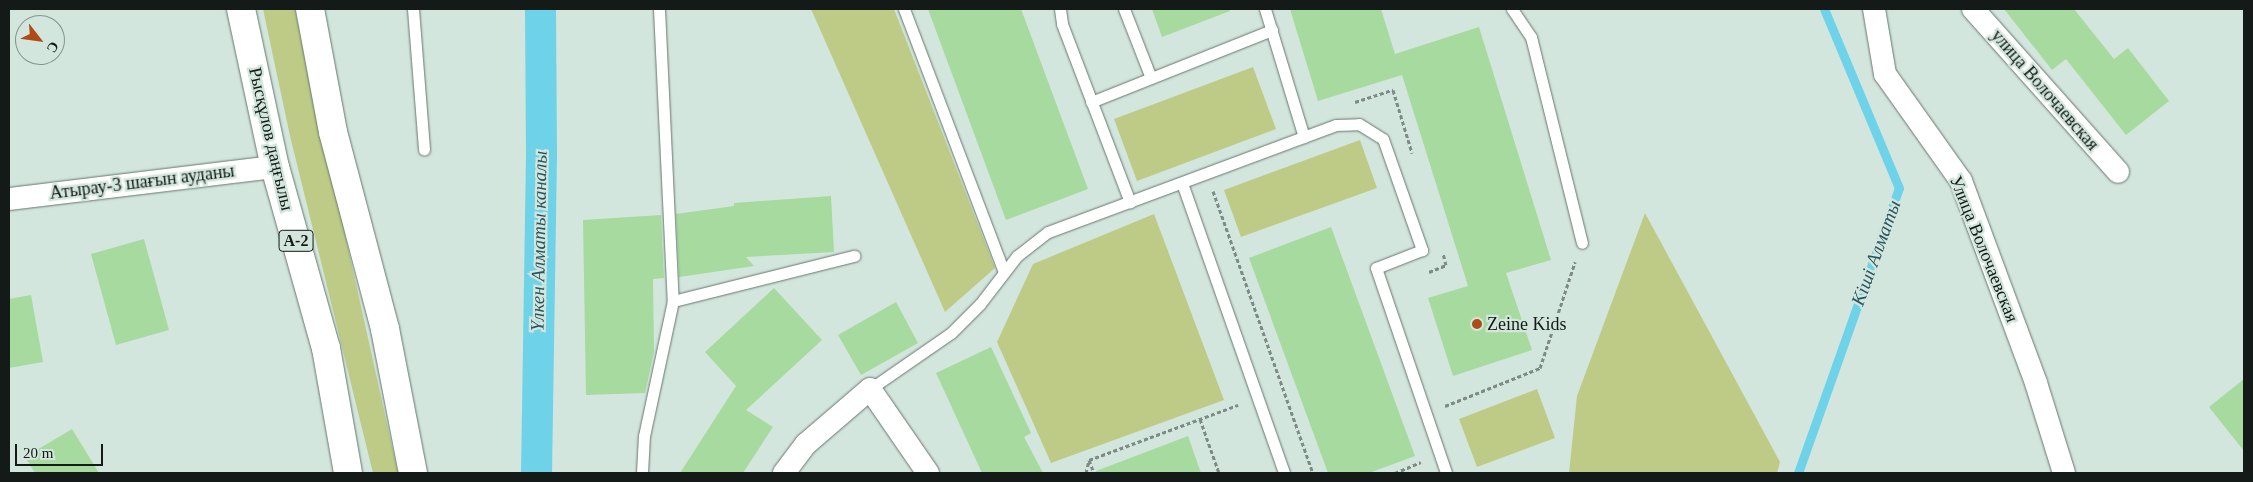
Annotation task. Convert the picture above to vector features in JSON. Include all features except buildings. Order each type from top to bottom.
[{"type":"main road","name":"Рысқұлов даңғылы","points":[[241,9],[275,167],[326,348],[348,473]]},
{"type":"main road","points":[[310,9],[333,132],[385,329],[413,473]]},
{"type":"street","name":"Улица Волочаевская","points":[[1874,9],[1885,74],[1961,181],[2036,383],[2064,473]]},
{"type":"street","name":"улица Волочаевская","points":[[1973,9],[2118,172]]},
{"type":"street","name":"Атырау-3 шағын ауданы","points":[[9,199],[275,167]]},
{"type":"street","points":[[784,473],[806,444],[870,389],[928,473]]},
{"type":"lane","points":[[414,9],[424,150]]},
{"type":"lane","points":[[642,473],[644,436],[674,302],[659,9]]},
{"type":"lane","points":[[904,9],[1004,272]]},
{"type":"lane","points":[[1060,9],[1062,24],[1130,202]]},
{"type":"lane","points":[[1124,9],[1151,78]]},
{"type":"lane","points":[[1265,9],[1304,137]]},
{"type":"lane","points":[[1512,9],[1531,37],[1582,243]]},
{"type":"lane","points":[[1091,102],[1272,30]]},
{"type":"lane","points":[[870,389],[951,333],[967,318],[1028,245],[1048,232],[1336,125],[1359,124],[1383,140],[1389,152],[1422,250],[1376,268],[1446,473]]},
{"type":"lane","points":[[1182,183],[1284,473]]},
{"type":"lane","points":[[674,302],[854,256]]},
{"type":"path","points":[[1222,185],[1213,189],[1313,473]]},
{"type":"path","points":[[1426,414],[1540,368],[1582,243]]},
{"type":"path","points":[[1089,460],[1258,398]]},
{"type":"path","points":[[1200,419],[1219,473]]},
{"type":"path","points":[[1395,473],[1440,454]]},
{"type":"path","points":[[1086,473],[1089,460]]},
{"type":"path","points":[[1089,460],[1094,473]]},
{"type":"green space","points":[[263,9],[295,9],[398,473],[373,473],[290,136]]},
{"type":"green space","points":[[811,9],[894,9],[995,268],[945,312]]},
{"type":"green space","points":[[1253,67],[1276,129],[1137,181],[1114,119]]},
{"type":"green space","points":[[1360,140],[1377,188],[1241,237],[1224,190]]},
{"type":"green space","points":[[1645,213],[1780,462],[1777,473],[1569,473],[1577,396]]},
{"type":"green space","points":[[1154,214],[1224,400],[1051,463],[997,342],[1033,264]]},
{"type":"green space","points":[[1537,389],[1555,438],[1477,467],[1459,419]]},
{"type":"waterway","name":"Үлкен Алматы каналы","points":[[536,473],[541,153],[540,9]]},
{"type":"waterway","name":"Кіші Алматы","points":[[1798,473],[1899,188],[1824,9]]},
{"type":"place","name":"Zeine Kids","points":[[1477,324]]}]
